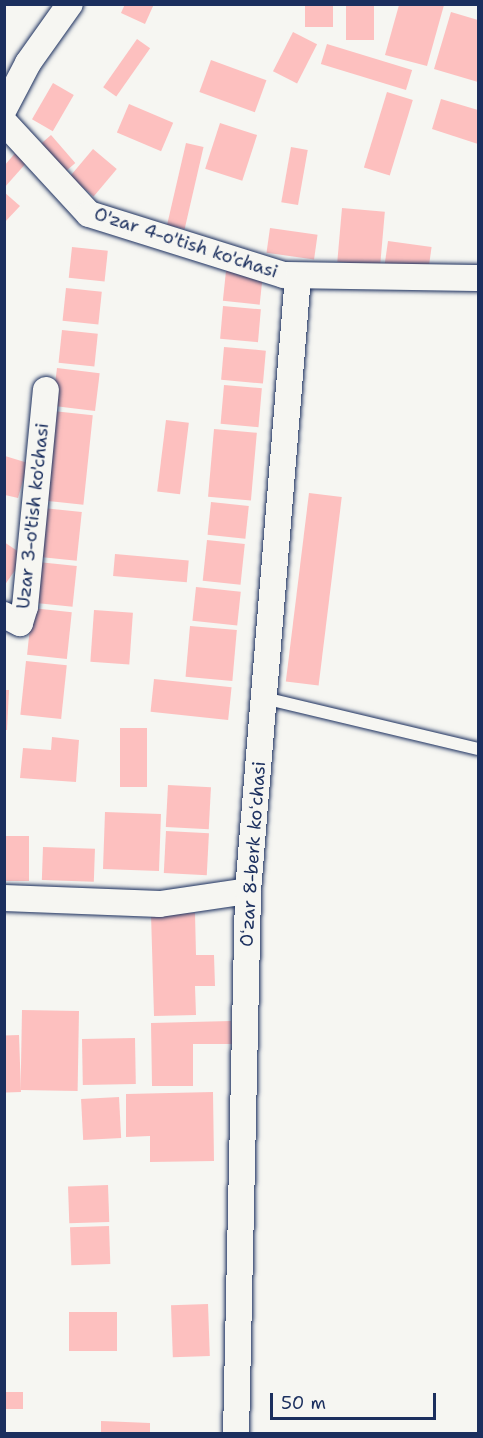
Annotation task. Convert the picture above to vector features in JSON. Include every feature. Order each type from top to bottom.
[{"type":"street","points":[[4,109],[28,63],[70,4]]},
{"type":"street","name":"O'zar 4-o'tish ko'chasi","points":[[4,122],[89,214],[298,276],[478,278]]},
{"type":"street","name":"Oʻzar 8-berk koʻchasi","points":[[236,1434],[248,891],[298,276]]},
{"type":"street","name":"Uzar 3-o'tish ko'chasi","points":[[4,615],[20,623],[25,607],[46,390]]},
{"type":"street","points":[[4,898],[160,904],[248,891]]},
{"type":"lane","points":[[264,698],[478,749]]},
{"type":"building","points":[[125,4],[154,4],[145,24],[121,13]]},
{"type":"building","points":[[305,4],[333,4],[333,27],[305,27]]},
{"type":"building","points":[[346,4],[374,4],[374,40],[346,40]]},
{"type":"building","points":[[399,5],[444,5],[427,66],[385,55]]},
{"type":"building","points":[[451,12],[478,20],[478,82],[434,69]]},
{"type":"building","points":[[293,32],[317,44],[297,83],[273,71]]},
{"type":"building","points":[[137,39],[150,48],[116,97],[103,87]]},
{"type":"building","points":[[327,44],[412,70],[406,90],[321,64]]},
{"type":"building","points":[[211,60],[266,80],[255,112],[199,92]]},
{"type":"building","points":[[53,83],[74,95],[53,131],[32,119]]},
{"type":"building","points":[[387,92],[413,100],[390,175],[364,168]]},
{"type":"building","points":[[441,99],[478,110],[478,144],[432,129]]},
{"type":"building","points":[[129,104],[173,123],[161,151],[117,133]]},
{"type":"building","points":[[220,123],[257,135],[242,181],[205,169]]},
{"type":"building","points":[[51,135],[75,163],[63,173],[39,145]]},
{"type":"building","points":[[186,143],[204,147],[185,229],[167,225]]},
{"type":"building","points":[[291,147],[308,150],[298,205],[281,202]]},
{"type":"building","points":[[93,149],[117,169],[94,197],[70,177]]},
{"type":"building","points":[[17,151],[28,161],[4,188],[4,166]]},
{"type":"building","points":[[4,192],[20,206],[4,223]]},
{"type":"building","points":[[342,208],[385,212],[380,266],[337,262]]},
{"type":"building","points":[[270,228],[318,235],[314,259],[267,253]]},
{"type":"building","points":[[388,241],[432,247],[428,272],[385,266]]},
{"type":"building","points":[[72,247],[108,251],[105,282],[69,278]]},
{"type":"building","points":[[226,271],[263,275],[260,305],[223,301]]},
{"type":"building","points":[[66,288],[102,292],[98,325],[63,321]]},
{"type":"building","points":[[223,306],[261,309],[258,342],[220,339]]},
{"type":"building","points":[[62,330],[98,334],[94,367],[59,363]]},
{"type":"building","points":[[224,347],[266,351],[263,384],[221,380]]},
{"type":"building","points":[[57,368],[100,373],[95,411],[52,406]]},
{"type":"building","points":[[224,385],[262,388],[258,427],[221,424]]},
{"type":"building","points":[[53,411],[93,415],[83,505],[44,501]]},
{"type":"building","points":[[166,420],[189,423],[180,494],[157,491]]},
{"type":"building","points":[[214,429],[257,433],[251,500],[208,497]]},
{"type":"building","points":[[5,456],[28,463],[18,498],[5,495]]},
{"type":"building","points":[[309,493],[342,497],[319,686],[286,682]]},
{"type":"building","points":[[211,502],[249,506],[245,539],[208,535]]},
{"type":"building","points":[[43,508],[82,512],[77,561],[38,557]]},
{"type":"building","points":[[207,540],[245,544],[241,585],[203,581]]},
{"type":"building","points":[[4,542],[25,556],[4,586]]},
{"type":"building","points":[[115,554],[189,560],[187,582],[113,576]]},
{"type":"building","points":[[38,562],[77,566],[73,607],[34,603]]},
{"type":"building","points":[[196,587],[241,592],[237,626],[192,621]]},
{"type":"building","points":[[32,608],[72,612],[67,659],[27,655]]},
{"type":"building","points":[[94,610],[133,613],[129,665],[90,662]]},
{"type":"building","points":[[190,626],[237,630],[232,681],[186,677]]},
{"type":"building","points":[[26,661],[67,665],[61,719],[20,715]]},
{"type":"building","points":[[154,679],[232,687],[228,720],[151,712]]},
{"type":"building","points":[[4,690],[9,690],[7,730],[4,730]]},
{"type":"building","points":[[120,728],[147,728],[147,787],[120,787]]},
{"type":"building","points":[[52,737],[79,740],[76,782],[20,778],[23,748],[51,750]]},
{"type":"building","points":[[168,785],[211,787],[209,829],[166,827]]},
{"type":"building","points":[[105,812],[161,814],[159,871],[103,869]]},
{"type":"building","points":[[166,831],[209,833],[207,875],[164,873]]},
{"type":"building","points":[[5,836],[29,836],[29,881],[5,881]]},
{"type":"building","points":[[43,847],[95,849],[94,882],[42,880]]},
{"type":"building","points":[[195,913],[196,955],[214,955],[215,986],[195,986],[196,1015],[154,1016],[151,914]]},
{"type":"building","points":[[22,1010],[79,1011],[78,1091],[21,1090]]},
{"type":"building","points":[[231,1021],[232,1044],[193,1044],[193,1086],[152,1086],[151,1023]]},
{"type":"building","points":[[19,1035],[21,1092],[6,1092],[4,1036]]},
{"type":"building","points":[[135,1038],[136,1084],[83,1085],[82,1039]]},
{"type":"building","points":[[213,1092],[214,1161],[150,1162],[150,1136],[126,1137],[126,1094]]},
{"type":"building","points":[[119,1097],[121,1138],[83,1140],[81,1099]]},
{"type":"building","points":[[108,1185],[109,1222],[69,1223],[68,1186]]},
{"type":"building","points":[[109,1226],[110,1264],[71,1265],[70,1227]]},
{"type":"building","points":[[208,1304],[210,1356],[173,1357],[171,1305]]},
{"type":"building","points":[[69,1312],[117,1312],[117,1351],[69,1351]]},
{"type":"building","points":[[4,1392],[23,1392],[23,1409],[4,1409]]},
{"type":"building","points":[[101,1421],[150,1423],[150,1434],[101,1434]]}]
